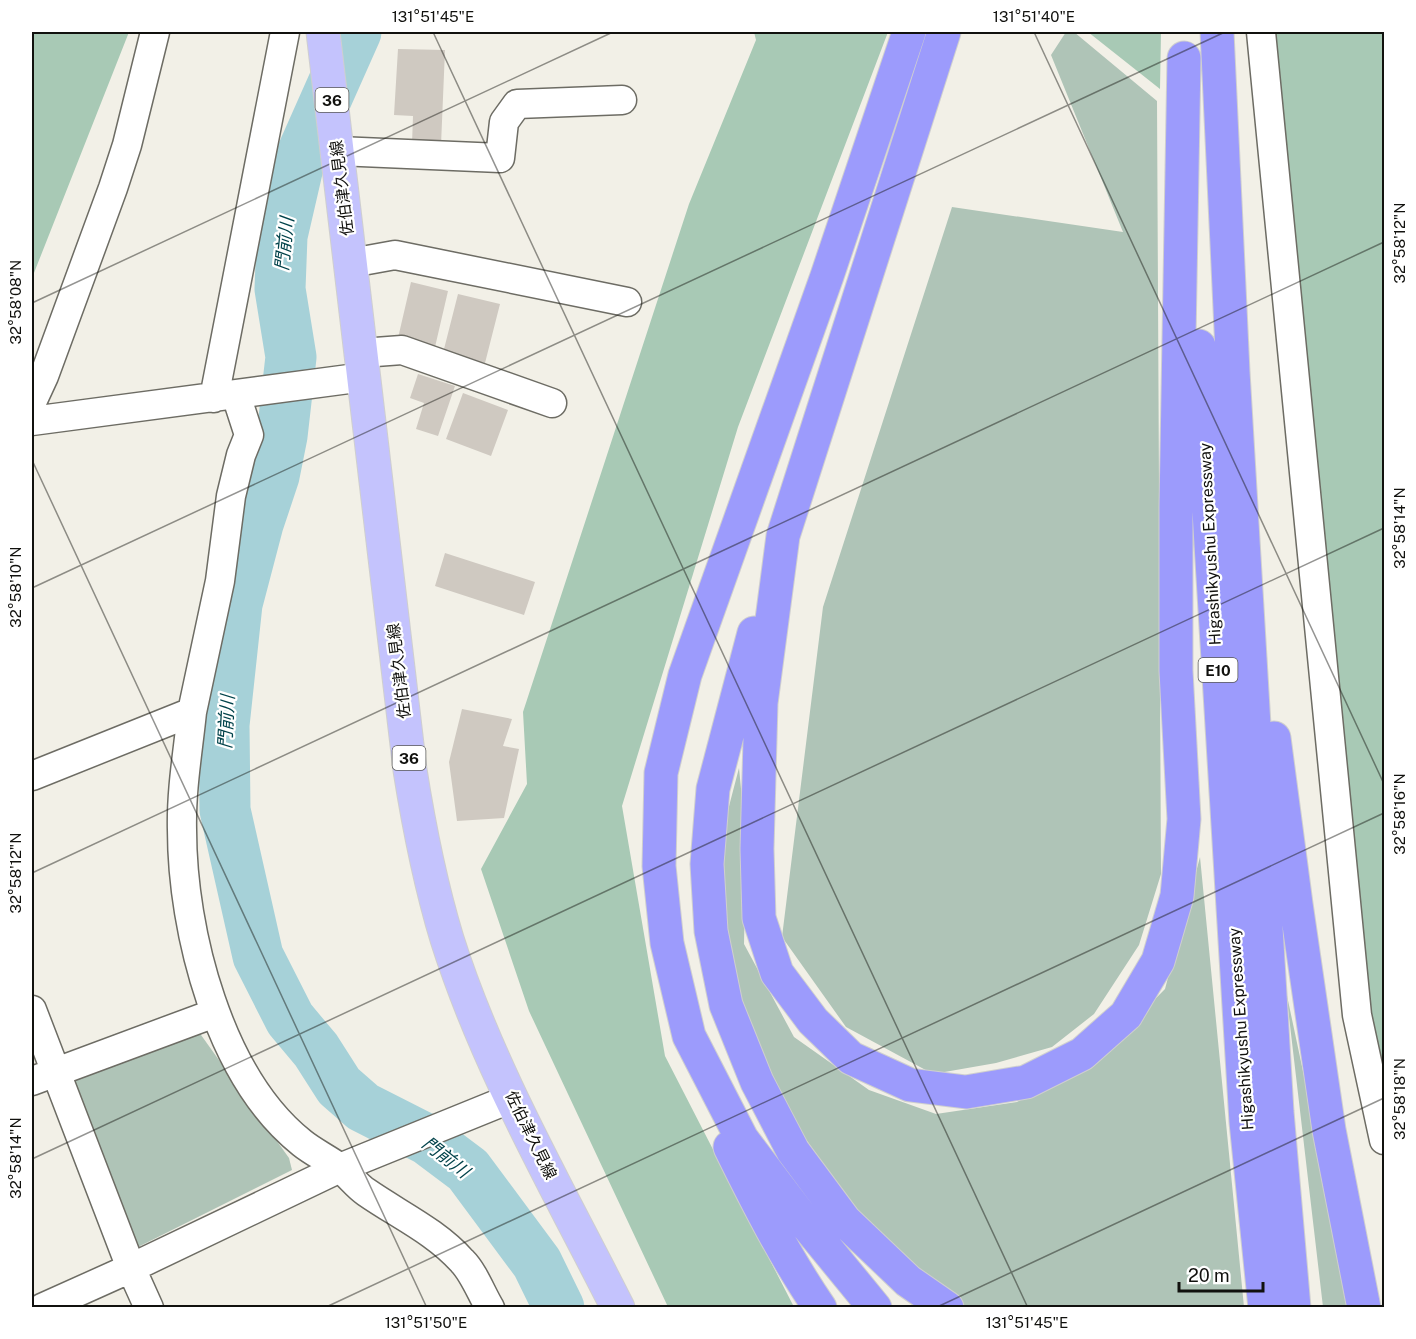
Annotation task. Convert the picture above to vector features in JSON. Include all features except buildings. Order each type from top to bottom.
[{"type":"highway","points":[[820,1308],[801,1280],[748,1186],[719,1125],[688,1036],[667,943],[659,866],[661,773],[685,675],[827,276],[909,32]]},
{"type":"highway","points":[[944,32],[744,665],[713,789],[707,864],[713,942],[726,1005],[757,1082],[793,1151],[845,1221],[908,1281],[947,1308]]},
{"type":"highway","name":"Higashikyushu Expressway","points":[[1217,32],[1233,372],[1277,1112],[1294,1308]]},
{"type":"highway","points":[[783,536],[761,703],[757,849],[759,918],[777,973],[813,1021],[851,1058],[910,1085],[966,1092],[1026,1082],[1082,1054],[1126,1015],[1158,961],[1177,896],[1184,819],[1176,671],[1176,506],[1184,45]]},
{"type":"highway","name":"Higashikyushu Expressway","points":[[1184,45],[1206,489],[1246,1122],[1265,1308]]},
{"type":"highway","points":[[1233,372],[1260,627],[1296,904],[1329,1130],[1364,1308]]},
{"type":"highway","points":[[688,1036],[742,1139],[807,1226],[875,1308]]},
{"type":"main road","name":"佐伯津久見線","points":[[323,32],[409,758],[418,824],[429,874],[448,940],[471,1004],[511,1099],[618,1308]]},
{"type":"street","points":[[32,402],[44,376],[113,188],[127,145],[155,32]]},
{"type":"street","points":[[285,32],[232,396],[249,435],[241,455],[231,496],[220,581],[192,712],[182,831],[189,911],[199,961],[215,1013],[251,1083],[278,1121],[302,1143],[341,1168],[365,1192],[432,1233],[464,1262],[490,1308]]},
{"type":"street","points":[[1261,32],[1357,1015],[1384,1140]]},
{"type":"street","points":[[339,160],[500,158],[504,122],[517,104],[622,100]]},
{"type":"street","points":[[351,263],[395,255],[627,302]]},
{"type":"street","points":[[32,421],[232,396],[363,369],[402,350],[552,403]]},
{"type":"street","points":[[32,776],[192,712]]},
{"type":"street","points":[[32,1010],[43,1076],[149,1308]]},
{"type":"street","points":[[43,1076],[215,1013]]},
{"type":"street","points":[[42,1308],[341,1168],[511,1099]]},
{"type":"green space","points":[[32,32],[129,32],[32,278]]},
{"type":"green space","points":[[754,32],[888,32],[738,427],[622,806],[665,1056],[794,1307],[668,1307],[529,1011],[481,869],[527,784],[523,712],[689,204],[756,40]]},
{"type":"green space","points":[[1066,32],[1074,32],[1157,101],[1161,874],[1139,945],[1094,1014],[1052,1047],[996,1063],[933,1074],[846,1027],[782,937],[823,607],[952,207],[1123,232],[1051,55]]},
{"type":"green space","points":[[1088,32],[1161,32],[1160,89]]},
{"type":"green space","points":[[1269,32],[1384,32],[1384,1098],[1343,927]]},
{"type":"green space","points":[[739,768],[746,840],[744,944],[794,1037],[869,1090],[936,1114],[1017,1102],[1096,1059],[1165,989],[1200,857],[1244,1307],[963,1307],[946,1299],[882,1247],[771,1090],[737,989],[725,926],[722,833]]},
{"type":"green space","points":[[1286,991],[1353,1307],[1323,1307]]},
{"type":"green space","points":[[196,1028],[289,1158],[292,1170],[136,1248],[67,1077]]},
{"type":"waterway","name":"門前川","points":[[356,32],[300,158],[282,236],[280,289],[291,357],[282,436],[274,476],[258,524],[237,604],[224,725],[225,810],[258,956],[290,1019],[316,1050],[339,1086],[363,1107],[428,1140],[468,1170],[537,1263],[559,1308]]}]
